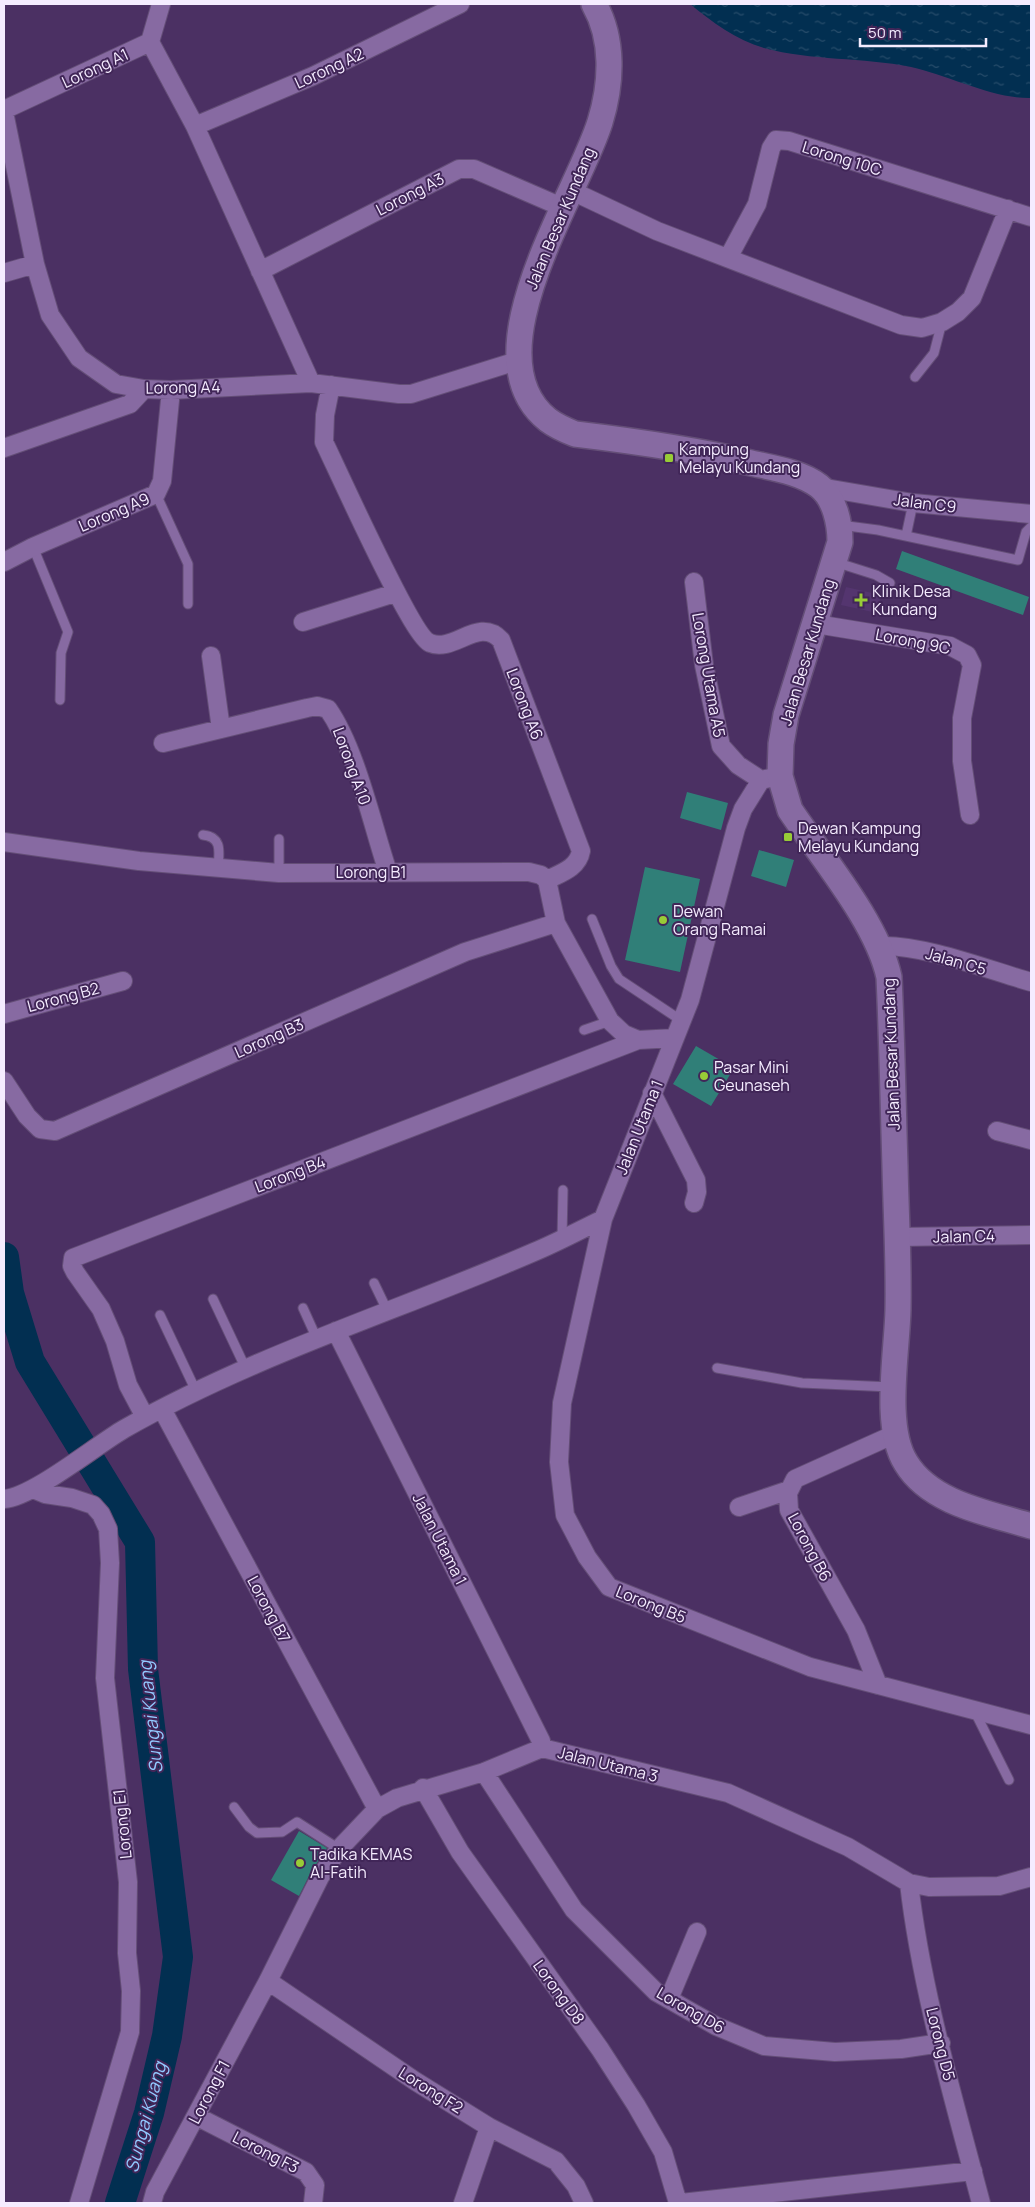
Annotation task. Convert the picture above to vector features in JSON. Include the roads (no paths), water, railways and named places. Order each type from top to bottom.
[{"type":"main road","name":"Jalan Besar Kundang","points":[[594,4],[608,45],[608,83],[600,122],[536,269],[525,303],[520,330],[520,360],[526,389],[538,409],[555,425],[575,434],[705,452],[785,471],[820,487],[840,525],[840,542],[835,562],[786,715],[778,761],[770,778],[880,946],[888,977],[891,1019],[897,1237],[898,1311],[893,1388],[895,1434],[905,1462],[920,1482],[943,1496],[1031,1526]]},
{"type":"street","points":[[162,4],[150,42],[195,126],[311,382]]},
{"type":"street","name":"Lorong A2","points":[[195,126],[313,76],[460,4]]},
{"type":"street","name":"Lorong A1","points":[[4,111],[150,42]]},
{"type":"street","name":"Lorong A4","points":[[4,111],[35,264],[50,315],[79,358],[116,384],[144,389],[171,390],[311,382],[331,386],[411,394],[520,360]]},
{"type":"street","name":"Lorong 10C","points":[[728,258],[757,204],[771,148],[776,140],[789,141],[1008,209],[1031,218]]},
{"type":"street","name":"Lorong A3","points":[[260,270],[459,169],[474,169],[568,199],[657,231],[901,325],[922,328],[942,322]]},
{"type":"street","points":[[942,322],[958,312],[972,298],[1008,209]]},
{"type":"street","points":[[4,273],[35,264]]},
{"type":"street","name":"Lorong A6","points":[[331,386],[324,423],[324,442],[372,540],[395,593],[422,637],[430,643],[440,644],[485,631],[495,634],[501,640],[581,851],[580,860],[575,866],[547,880]]},
{"type":"street","points":[[4,448],[130,404],[144,389]]},
{"type":"street","name":"Lorong A9","points":[[4,562],[33,547],[156,494],[162,482],[171,390]]},
{"type":"street","name":"Jalan C9","points":[[820,487],[913,503],[1031,514]]},
{"type":"street","name":"Lorong Utama A5","points":[[694,582],[704,665],[721,746],[738,765],[770,778]]},
{"type":"street","points":[[302,622],[395,593]]},
{"type":"street","name":"Lorong 9C","points":[[816,624],[950,646],[966,655],[972,665],[962,718],[962,761],[970,814]]},
{"type":"street","points":[[211,656],[222,729]]},
{"type":"street","name":"Lorong A10","points":[[163,743],[307,708],[317,706],[328,709],[336,720],[350,754],[388,872]]},
{"type":"street","name":"Jalan Utama 1","points":[[603,1219],[682,1021],[712,924],[736,828],[743,809],[770,778]]},
{"type":"street","name":"Lorong B1","points":[[4,842],[139,861],[278,873],[529,872],[547,880]]},
{"type":"street","points":[[547,880],[556,923],[610,1021],[624,1034],[638,1040]]},
{"type":"street","name":"Lorong B3","points":[[4,1081],[27,1116],[40,1129],[55,1131],[465,952],[556,923]]},
{"type":"street","name":"Jalan C5","points":[[880,946],[895,945],[915,949],[1031,982]]},
{"type":"street","name":"Lorong B2","points":[[4,1014],[123,981]]},
{"type":"street","name":"Lorong B4","points":[[145,1417],[128,1385],[115,1341],[101,1309],[75,1272],[71,1262],[73,1258],[638,1040],[675,1038]]},
{"type":"street","points":[[652,1093],[696,1180],[697,1192],[694,1203]]},
{"type":"street","points":[[997,1131],[1031,1140]]},
{"type":"street","points":[[4,1499],[33,1489],[102,1442],[196,1391],[387,1310],[508,1263],[562,1240],[603,1219]]},
{"type":"street","name":"Lorong B5","points":[[603,1219],[562,1403],[560,1452],[565,1515],[587,1557],[609,1587],[810,1667],[975,1712],[1031,1725]]},
{"type":"street","name":"Jalan C4","points":[[897,1237],[1031,1234]]},
{"type":"street","name":"Jalan Utama 1","points":[[336,1331],[541,1741],[542,1748]]},
{"type":"street","name":"Lorong B7","points":[[162,1409],[377,1810]]},
{"type":"street","name":"Lorong B6","points":[[878,1685],[856,1630],[789,1510],[789,1490],[795,1479],[895,1434]]},
{"type":"street","name":"Lorong E1","points":[[33,1489],[45,1494],[72,1498],[93,1505],[101,1514],[108,1529],[110,1563],[105,1678],[128,1882],[127,1953],[131,1991],[130,2032],[79,2203]]},
{"type":"street","points":[[739,1507],[789,1490]]},
{"type":"street","name":"Jalan Utama 3","points":[[268,1981],[320,1876],[339,1849],[377,1810],[396,1798],[423,1788],[484,1772],[542,1748],[728,1793],[848,1847],[909,1883],[930,1887],[999,1886],[1031,1877]]},
{"type":"street","name":"Lorong D6","points":[[484,1772],[574,1910],[656,1992],[716,2026],[764,2046],[835,2052],[901,2049],[941,2043]]},
{"type":"street","name":"Lorong D8","points":[[423,1788],[460,1852],[600,2049],[636,2105],[664,2152],[679,2203]]},
{"type":"street","name":"Lorong D5","points":[[909,1883],[913,1920],[941,2043],[982,2203]]},
{"type":"street","points":[[669,1999],[697,1932]]},
{"type":"street","name":"Lorong F1","points":[[152,2203],[155,2192],[268,1981]]},
{"type":"street","name":"Lorong F2","points":[[268,1981],[415,2081],[489,2127],[556,2161],[576,2186],[584,2203]]},
{"type":"street","name":"Lorong F3","points":[[196,2116],[306,2172],[315,2185],[313,2203]]},
{"type":"street","points":[[463,2203],[489,2127]]},
{"type":"street","points":[[679,2203],[973,2172]]},
{"type":"lane","points":[[915,378],[934,353],[942,322]]},
{"type":"lane","points":[[156,494],[188,564],[188,604]]},
{"type":"lane","points":[[906,536],[913,503]]},
{"type":"lane","points":[[840,525],[906,536],[1018,560],[1026,532],[1031,527]]},
{"type":"lane","points":[[33,547],[66,622],[68,632],[61,653],[60,700]]},
{"type":"lane","points":[[835,562],[876,575],[890,583]]},
{"type":"lane","points":[[203,834],[215,838],[220,846],[218,868]]},
{"type":"lane","points":[[278,873],[279,838]]},
{"type":"lane","points":[[592,919],[611,966],[619,979],[682,1021]]},
{"type":"lane","points":[[584,1030],[610,1021]]},
{"type":"lane","points":[[562,1240],[563,1190]]},
{"type":"lane","points":[[374,1283],[387,1310]]},
{"type":"lane","points":[[213,1300],[246,1369]]},
{"type":"lane","points":[[303,1308],[317,1339]]},
{"type":"lane","points":[[160,1315],[196,1391]]},
{"type":"lane","points":[[717,1368],[802,1383],[893,1388]]},
{"type":"lane","points":[[975,1712],[1009,1780]]},
{"type":"lane","points":[[234,1807],[249,1827],[257,1834],[282,1832],[297,1822],[339,1849]]},
{"type":"water","points":[[690,4],[1031,4],[1031,98],[1001,95],[911,67],[800,55],[764,48],[734,35]]},
{"type":"waterway","name":"Sungai Kuang","points":[[4,1257],[9,1293],[30,1362],[140,1542],[143,1669],[178,1957],[167,2036],[149,2113],[120,2203]]},
{"type":"place","name":"Kampung Melayu Kundang","points":[[669,458]]},
{"type":"place","name":"Klinik Desa Kundang","points":[[861,600]]},
{"type":"place","name":"Dewan Kampung Melayu Kundang","points":[[788,837]]},
{"type":"place","name":"Dewan Orang Ramai","points":[[663,920]]},
{"type":"place","name":"Pasar Mini Geunaseh","points":[[704,1076]]},
{"type":"place","name":"Tadika KEMAS Al-Fatih","points":[[300,1863]]}]
